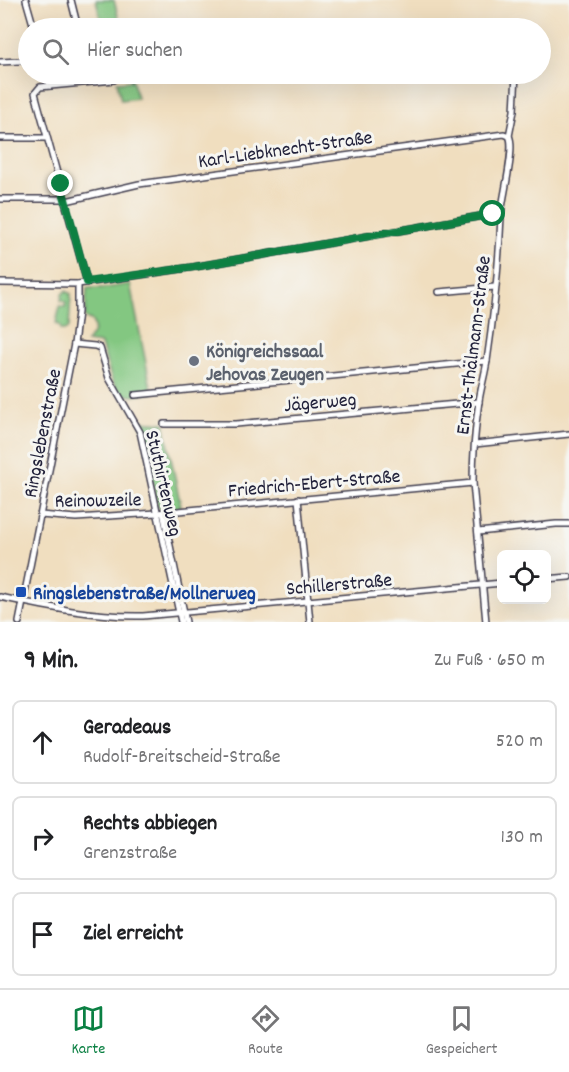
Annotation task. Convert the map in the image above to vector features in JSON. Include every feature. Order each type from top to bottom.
[{"type":"street","points":[[26,0],[31,18]]},
{"type":"street","points":[[71,0],[76,18]]},
{"type":"street","points":[[0,62],[18,61]]},
{"type":"street","points":[[70,84],[40,87],[36,90],[35,96],[86,283]]},
{"type":"street","name":"Ernst-Thälmann-Straße","points":[[486,622],[473,483],[475,444],[479,402],[487,361],[501,217],[510,156],[511,139],[509,136],[514,111],[515,84]]},
{"type":"street","name":"Karl-Liebknecht-Straße","points":[[0,199],[64,200],[139,184],[495,135],[509,136]]},
{"type":"street","points":[[0,138],[45,138]]},
{"type":"street","points":[[0,283],[86,283],[205,265],[493,214],[501,217]]},
{"type":"street","name":"Ringslebenstraße","points":[[19,622],[74,344],[78,312],[78,284]]},
{"type":"street","points":[[439,292],[495,287]]},
{"type":"street","name":"Stuthirtenweg","points":[[74,344],[100,348],[109,378],[140,432],[160,512],[181,622]]},
{"type":"street","points":[[135,395],[487,361]]},
{"type":"street","name":"Jägerweg","points":[[164,424],[236,424],[479,402]]},
{"type":"street","points":[[475,444],[569,434]]},
{"type":"street","name":"Friedrich-Ebert-Straße","points":[[160,512],[473,483]]},
{"type":"street","points":[[298,499],[310,622]]},
{"type":"street","name":"Reinowzeile","points":[[40,515],[76,518],[160,512]]},
{"type":"street","points":[[478,532],[556,524],[569,525]]},
{"type":"street","points":[[551,579],[569,577]]},
{"type":"street","name":"Schillerstraße","points":[[0,597],[102,615],[143,616],[497,583]]},
{"type":"street","points":[[181,613],[186,622]]},
{"type":"green space","points":[[96,0],[114,0],[118,18],[100,18]]},
{"type":"green space","points":[[117,84],[134,84],[137,98],[121,100]]},
{"type":"green space","points":[[130,284],[152,393],[133,396],[120,394],[112,380],[101,344],[86,342],[94,329],[91,320],[85,318],[87,288]]},
{"type":"green space","points":[[66,291],[71,294],[69,327],[61,330],[60,325],[56,324],[60,306],[65,307],[66,302],[61,301],[62,294]]},
{"type":"green space","points":[[140,421],[164,423],[181,507],[158,508]]},
{"type":"place","name":"Königreichssaal Jehovas Zeugen","points":[[194,361]]},
{"type":"place","name":"Ringslebenstraße/Mollnerweg","points":[[21,592]]},
{"type":"route","points":[[61,184],[87,282],[194,267],[493,214]]}]
